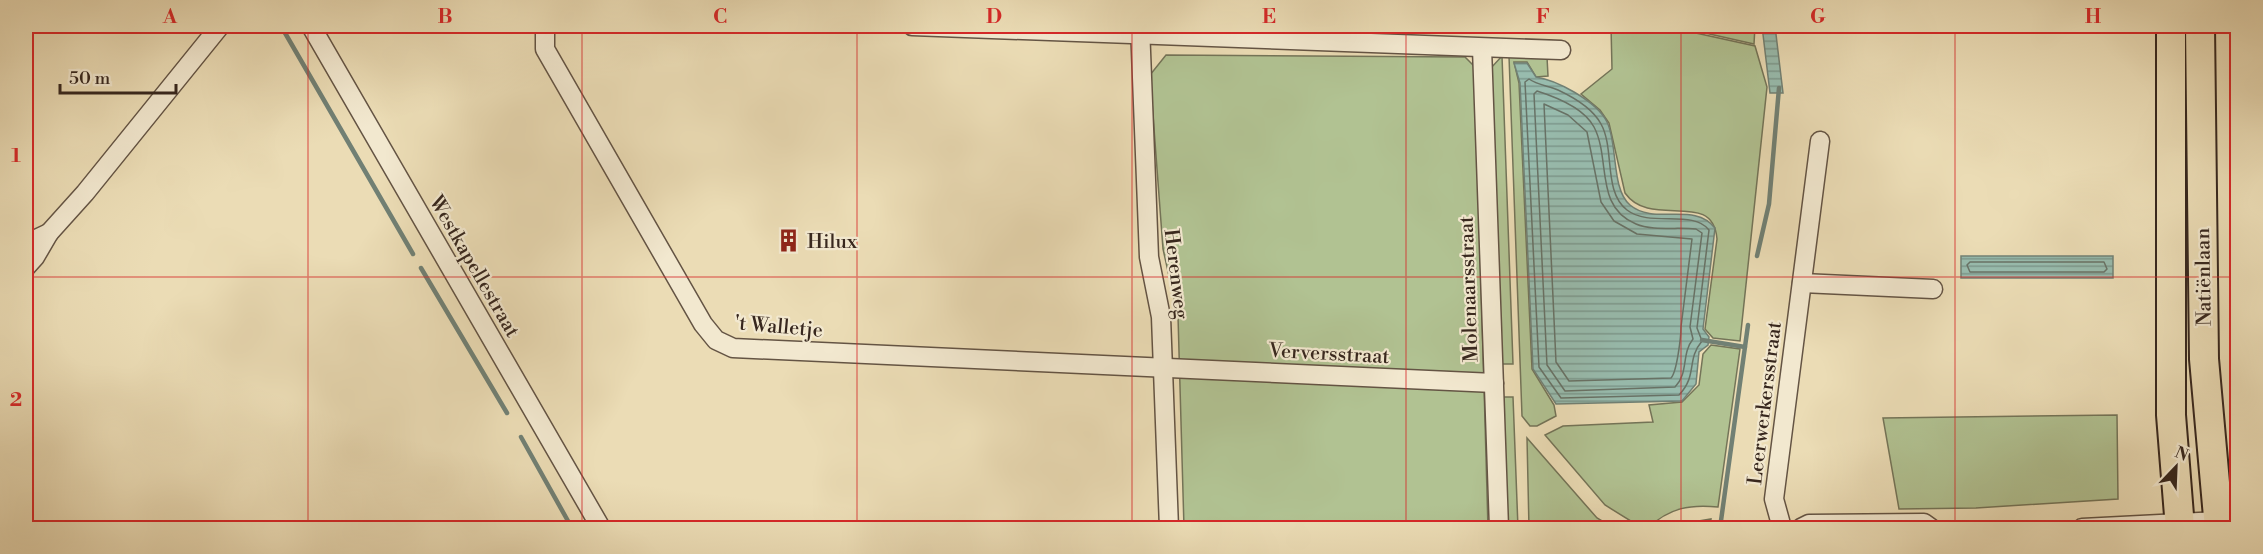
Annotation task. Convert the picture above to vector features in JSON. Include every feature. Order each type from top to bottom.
[{"type":"main road","name":"Natiënlaan","points":[[2171,26],[2171,415],[2180,526]]},
{"type":"main road","name":"Natiënlaan","points":[[2200,26],[2204,359],[2225,523]]},
{"type":"street","points":[[26,267],[35,257],[49,233],[85,193],[220,26]]},
{"type":"street","name":"Westkapellestraat","points":[[311,26],[601,528]]},
{"type":"street","name":"'t Walletje","points":[[545,26],[545,49],[703,324],[716,340],[733,348],[762,351],[1163,368]]},
{"type":"street","points":[[912,26],[1140,30],[1561,50]]},
{"type":"street","name":"Herenweg","points":[[1140,30],[1149,257],[1161,317],[1169,528]]},
{"type":"street","name":"Molenaarsstraat","points":[[1482,48],[1499,528]]},
{"type":"street","name":"Leerwerkersstraat","points":[[1782,528],[1774,499],[1820,141]]},
{"type":"street","points":[[26,237],[32,241],[49,233]]},
{"type":"street","points":[[1802,283],[1933,289]]},
{"type":"street","name":"Verversstraat","points":[[1163,368],[1494,383]]},
{"type":"street","points":[[1801,528],[1809,524],[1924,523],[1931,528]]},
{"type":"street","points":[[2082,528],[2225,523]]},
{"type":"green space","points":[[1611,26],[1664,26],[1755,46],[1767,87],[1740,341],[1713,338],[1705,329],[1717,239],[1713,224],[1705,216],[1693,212],[1650,209],[1636,204],[1625,193],[1609,123],[1600,110],[1581,94],[1612,69]]},
{"type":"green space","points":[[1674,26],[1755,26],[1754,44]]},
{"type":"green space","points":[[1166,55],[1465,57],[1475,67],[1488,528],[1184,528],[1178,316],[1163,249],[1150,75]]},
{"type":"green space","points":[[1502,56],[1513,364],[1501,364],[1490,69]]},
{"type":"green space","points":[[1509,56],[1547,57],[1548,76],[1536,77],[1527,62],[1514,62],[1519,83],[1532,369],[1554,405],[1556,416],[1537,426],[1530,426],[1522,416]]},
{"type":"green space","points":[[1711,345],[1740,349],[1718,507],[1698,506],[1680,509],[1664,516],[1648,528],[1642,528],[1605,505],[1545,435],[1563,426],[1653,422],[1649,405],[1682,402],[1699,385],[1703,354]]},
{"type":"green space","points":[[1502,397],[1513,397],[1518,528],[1506,528]]},
{"type":"green space","points":[[2117,415],[2118,499],[1976,508],[1899,509],[1883,418]]},
{"type":"green space","points":[[1527,438],[1597,518],[1614,528],[1529,528]]},
{"type":"green space","points":[[1711,519],[1710,528],[1671,528],[1675,525]]},
{"type":"water","points":[[1762,26],[1775,26],[1783,93],[1770,93]]},
{"type":"water","points":[[1514,63],[1527,63],[1536,77],[1569,89],[1601,113],[1607,122],[1613,142],[1620,188],[1630,205],[1651,214],[1696,216],[1706,220],[1715,228],[1703,329],[1709,337],[1708,345],[1699,352],[1696,384],[1682,401],[1556,404],[1533,369],[1520,83]]},
{"type":"water","points":[[1961,256],[2113,256],[2113,278],[1961,278]]},
{"type":"waterway","points":[[281,26],[413,254]]},
{"type":"waterway","points":[[1757,256],[1769,204],[1779,88]]},
{"type":"waterway","points":[[421,268],[507,413]]},
{"type":"waterway","points":[[1720,528],[1748,325]]},
{"type":"waterway","points":[[1702,340],[1745,347]]},
{"type":"waterway","points":[[521,437],[568,521]]},
{"type":"place","name":"Hilux","points":[[789,241]]}]
